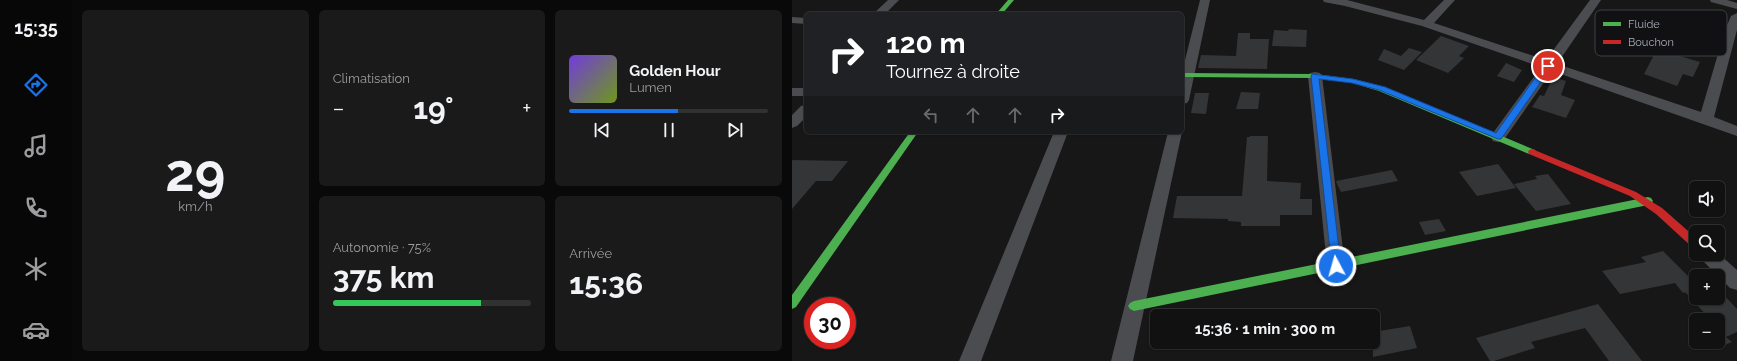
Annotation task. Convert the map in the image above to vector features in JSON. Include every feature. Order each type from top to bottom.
[{"type":"street","points":[[881,12],[894,0]]},
{"type":"street","points":[[1001,12],[1011,0]]},
{"type":"street","points":[[1184,92],[1205,0]]},
{"type":"street","points":[[1328,0],[1346,3],[1426,24],[1706,119],[1737,131]]},
{"type":"street","points":[[1426,24],[1450,0]]},
{"type":"street","points":[[1498,137],[1596,0]]},
{"type":"street","points":[[1715,0],[1737,6]]},
{"type":"street","points":[[1706,119],[1731,55],[1731,30],[1737,16]]},
{"type":"street","points":[[792,20],[804,21]]},
{"type":"street","points":[[1188,75],[1315,76],[1353,81],[1382,89],[1648,201],[1663,212],[1689,237]]},
{"type":"street","points":[[1315,76],[1336,266]]},
{"type":"street","points":[[792,92],[804,92]]},
{"type":"street","points":[[792,123],[804,111]]},
{"type":"street","points":[[792,304],[913,134]]},
{"type":"street","points":[[970,361],[1061,134]]},
{"type":"street","points":[[1122,361],[1175,134]]},
{"type":"street","points":[[1134,306],[1336,266],[1648,201]]},
{"type":"street","points":[[1714,261],[1737,282]]},
{"type":"building","points":[[1289,29],[1307,30],[1306,47],[1272,46],[1274,30],[1288,31]]},
{"type":"building","points":[[1238,33],[1250,33],[1250,39],[1269,39],[1267,69],[1198,68],[1201,55],[1236,56]]},
{"type":"building","points":[[1441,36],[1469,46],[1459,56],[1464,58],[1448,73],[1416,60]]},
{"type":"building","points":[[1409,48],[1422,52],[1404,70],[1378,60],[1384,49],[1401,56]]},
{"type":"building","points":[[1653,56],[1680,56],[1700,62],[1693,77],[1683,74],[1677,86],[1644,74]]},
{"type":"building","points":[[1506,63],[1522,70],[1514,82],[1497,76]]},
{"type":"building","points":[[1553,77],[1566,81],[1561,95],[1575,100],[1566,118],[1532,107],[1540,95],[1544,96]]},
{"type":"building","points":[[1241,92],[1260,93],[1258,109],[1236,109]]},
{"type":"building","points":[[1195,93],[1209,93],[1206,114],[1191,113]]},
{"type":"building","points":[[1268,136],[1267,181],[1301,183],[1300,199],[1312,199],[1312,215],[1280,215],[1280,226],[1241,226],[1241,222],[1228,221],[1228,219],[1173,218],[1177,196],[1242,196],[1247,137]]},
{"type":"building","points":[[792,160],[848,161],[832,181],[816,181],[792,209]]},
{"type":"building","points":[[1498,164],[1516,188],[1477,196],[1459,172]]},
{"type":"building","points":[[1392,170],[1398,181],[1341,192],[1336,181]]},
{"type":"building","points":[[1548,174],[1571,204],[1536,211],[1514,184],[1537,179],[1535,176]]},
{"type":"building","points":[[1439,219],[1446,231],[1425,235],[1419,222]]},
{"type":"building","points":[[1663,251],[1689,277],[1689,296],[1685,292],[1683,293],[1675,283],[1620,294],[1602,271],[1646,262],[1641,257]]},
{"type":"building","points":[[1725,296],[1737,309],[1737,332],[1726,337],[1732,342],[1725,345],[1725,313],[1704,313],[1697,305],[1725,305]]},
{"type":"building","points":[[1598,304],[1642,361],[1609,361],[1585,328],[1531,342],[1535,348],[1494,361],[1490,361],[1476,338]]},
{"type":"building","points":[[1410,326],[1417,348],[1373,357],[1373,349],[1380,349],[1380,331]]},
{"type":"traffic: fast","points":[[1001,12],[1011,0]]},
{"type":"traffic: fast","points":[[1188,75],[1315,76],[1353,81],[1382,89],[1532,152]]},
{"type":"traffic: fast","points":[[792,304],[913,134]]},
{"type":"traffic: fast","points":[[1134,306],[1648,201]]},
{"type":"traffic: jam","points":[[1532,152],[1633,194],[1659,211],[1689,238]]},
{"type":"route","points":[[1336,266],[1315,76],[1353,81],[1382,89],[1405,97],[1498,137],[1548,66]]}]
